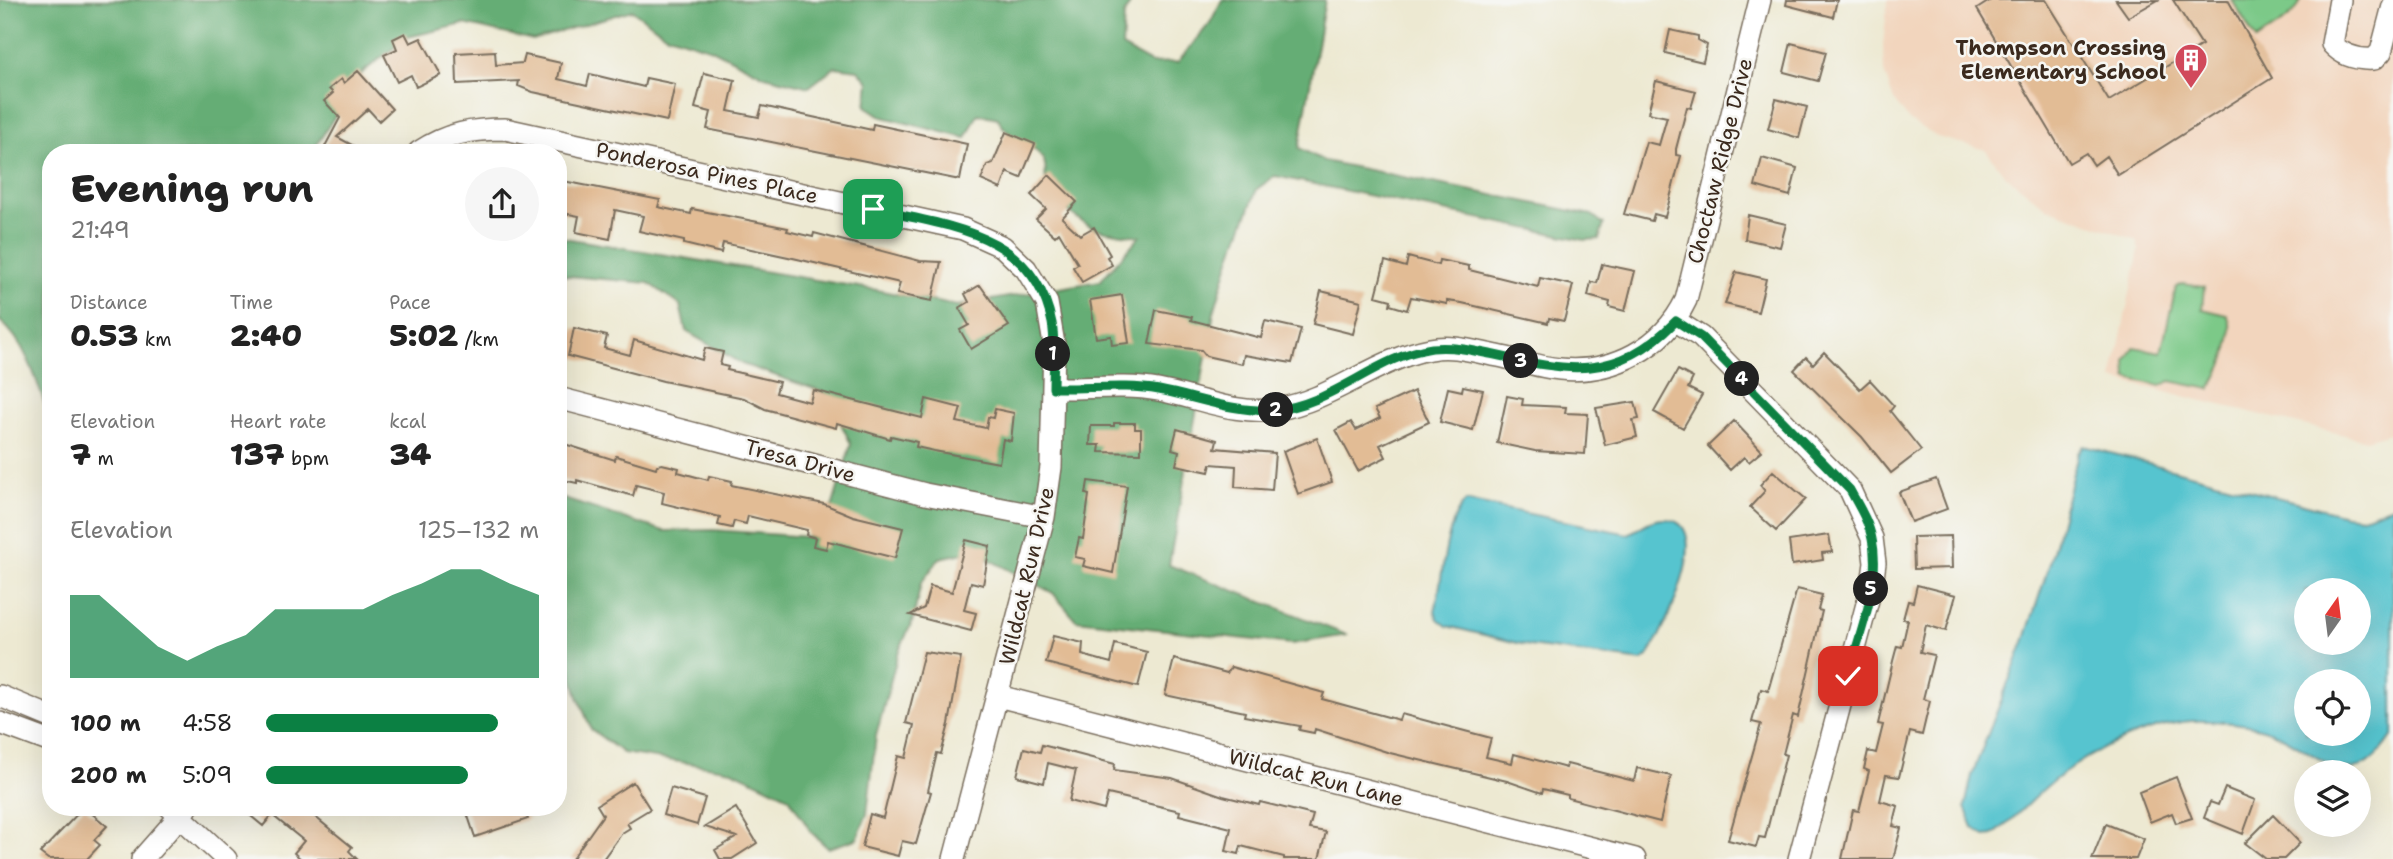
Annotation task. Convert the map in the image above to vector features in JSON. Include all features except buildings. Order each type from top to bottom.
[{"type":"street","name":"Choctaw Ridge Drive","points":[[1676,321],[1686,300],[1760,0]]},
{"type":"street","points":[[2340,0],[2332,44],[2341,54],[2364,60],[2374,59],[2381,52],[2393,6]]},
{"type":"street","name":"Ponderosa Pines Place","points":[[434,144],[471,129],[505,129],[963,229],[1009,251],[1040,290]]},
{"type":"street","name":"Wildcat Run Drive","points":[[954,859],[1044,517],[1051,467],[1054,336],[1047,303],[1040,290]]},
{"type":"street","points":[[1053,388],[1158,390],[1244,409],[1274,410],[1300,405],[1401,357],[1431,348],[1458,348],[1560,369],[1594,369],[1624,361],[1644,349],[1676,321],[1701,337],[1850,490],[1872,538],[1875,563],[1872,584],[1800,859]]},
{"type":"street","name":"Tresa Drive","points":[[567,400],[925,494],[1044,517]]},
{"type":"street","points":[[0,696],[42,713]]},
{"type":"street","name":"Wildcat Run Lane","points":[[998,696],[1635,859]]},
{"type":"street","points":[[0,723],[42,739]]},
{"type":"street","points":[[142,859],[174,816]]},
{"type":"street","points":[[185,816],[226,859]]},
{"type":"shaded area","points":[[1888,0],[2393,0],[2393,432],[2366,440],[2112,379],[2139,250],[2136,240],[2047,208],[2004,174],[1986,150],[1937,137],[1909,120],[1894,101],[1884,72],[1883,44]]},
{"type":"green space","points":[[0,0],[1132,0],[1124,15],[1122,47],[1151,63],[1178,62],[1210,23],[1222,0],[1325,0],[1299,148],[1324,161],[1592,215],[1604,224],[1599,239],[1584,240],[1275,176],[1257,189],[1230,259],[1214,312],[1169,565],[1347,635],[1292,644],[1076,620],[1053,593],[973,551],[940,558],[921,583],[913,620],[898,653],[876,736],[867,814],[857,839],[828,848],[811,832],[789,797],[732,770],[623,753],[591,729],[578,697],[567,657],[567,500],[664,531],[713,530],[823,538],[851,444],[826,393],[742,364],[686,331],[680,305],[649,283],[567,276],[567,238],[877,290],[957,306],[1100,281],[1140,236],[1097,229],[1071,214],[1048,189],[1042,157],[1007,131],[998,118],[978,114],[966,138],[883,117],[866,106],[869,82],[858,70],[835,67],[809,87],[765,76],[712,49],[665,34],[632,10],[533,40],[464,24],[408,37],[363,72],[317,144],[42,144],[42,396],[18,341],[0,321]]},
{"type":"green space","points":[[2232,0],[2301,0],[2288,18],[2256,40]]},
{"type":"green space","points":[[2182,284],[2204,287],[2202,309],[2227,315],[2230,323],[2227,353],[2210,389],[2170,381],[2161,386],[2127,378],[2126,361],[2134,347],[2161,352],[2176,287]]},
{"type":"water","points":[[2084,446],[2345,515],[2363,517],[2393,506],[2393,735],[2371,760],[2322,760],[2298,746],[2371,746],[2371,669],[2294,669],[2294,743],[2258,727],[2233,723],[2190,721],[2148,730],[2106,747],[2069,769],[1993,835],[1985,836],[1973,827],[1965,807],[1972,775],[2024,642],[2051,560],[2078,453]]},
{"type":"water","points":[[1466,501],[1628,534],[1658,519],[1680,524],[1687,537],[1687,557],[1682,580],[1664,626],[1648,656],[1642,661],[1530,646],[1447,626],[1438,619],[1435,611],[1449,537],[1453,522]]},
{"type":"place","name":"Thompson Crossing Elementary School","points":[[2191,90]]},
{"type":"route","points":[[873,209],[975,232],[1013,254],[1034,279],[1047,303],[1054,336],[1053,388],[1158,390],[1244,409],[1274,410],[1300,405],[1401,357],[1431,348],[1458,348],[1560,369],[1594,369],[1624,361],[1644,349],[1676,321],[1701,337],[1850,490],[1862,512],[1872,538],[1875,563],[1848,676]]}]
